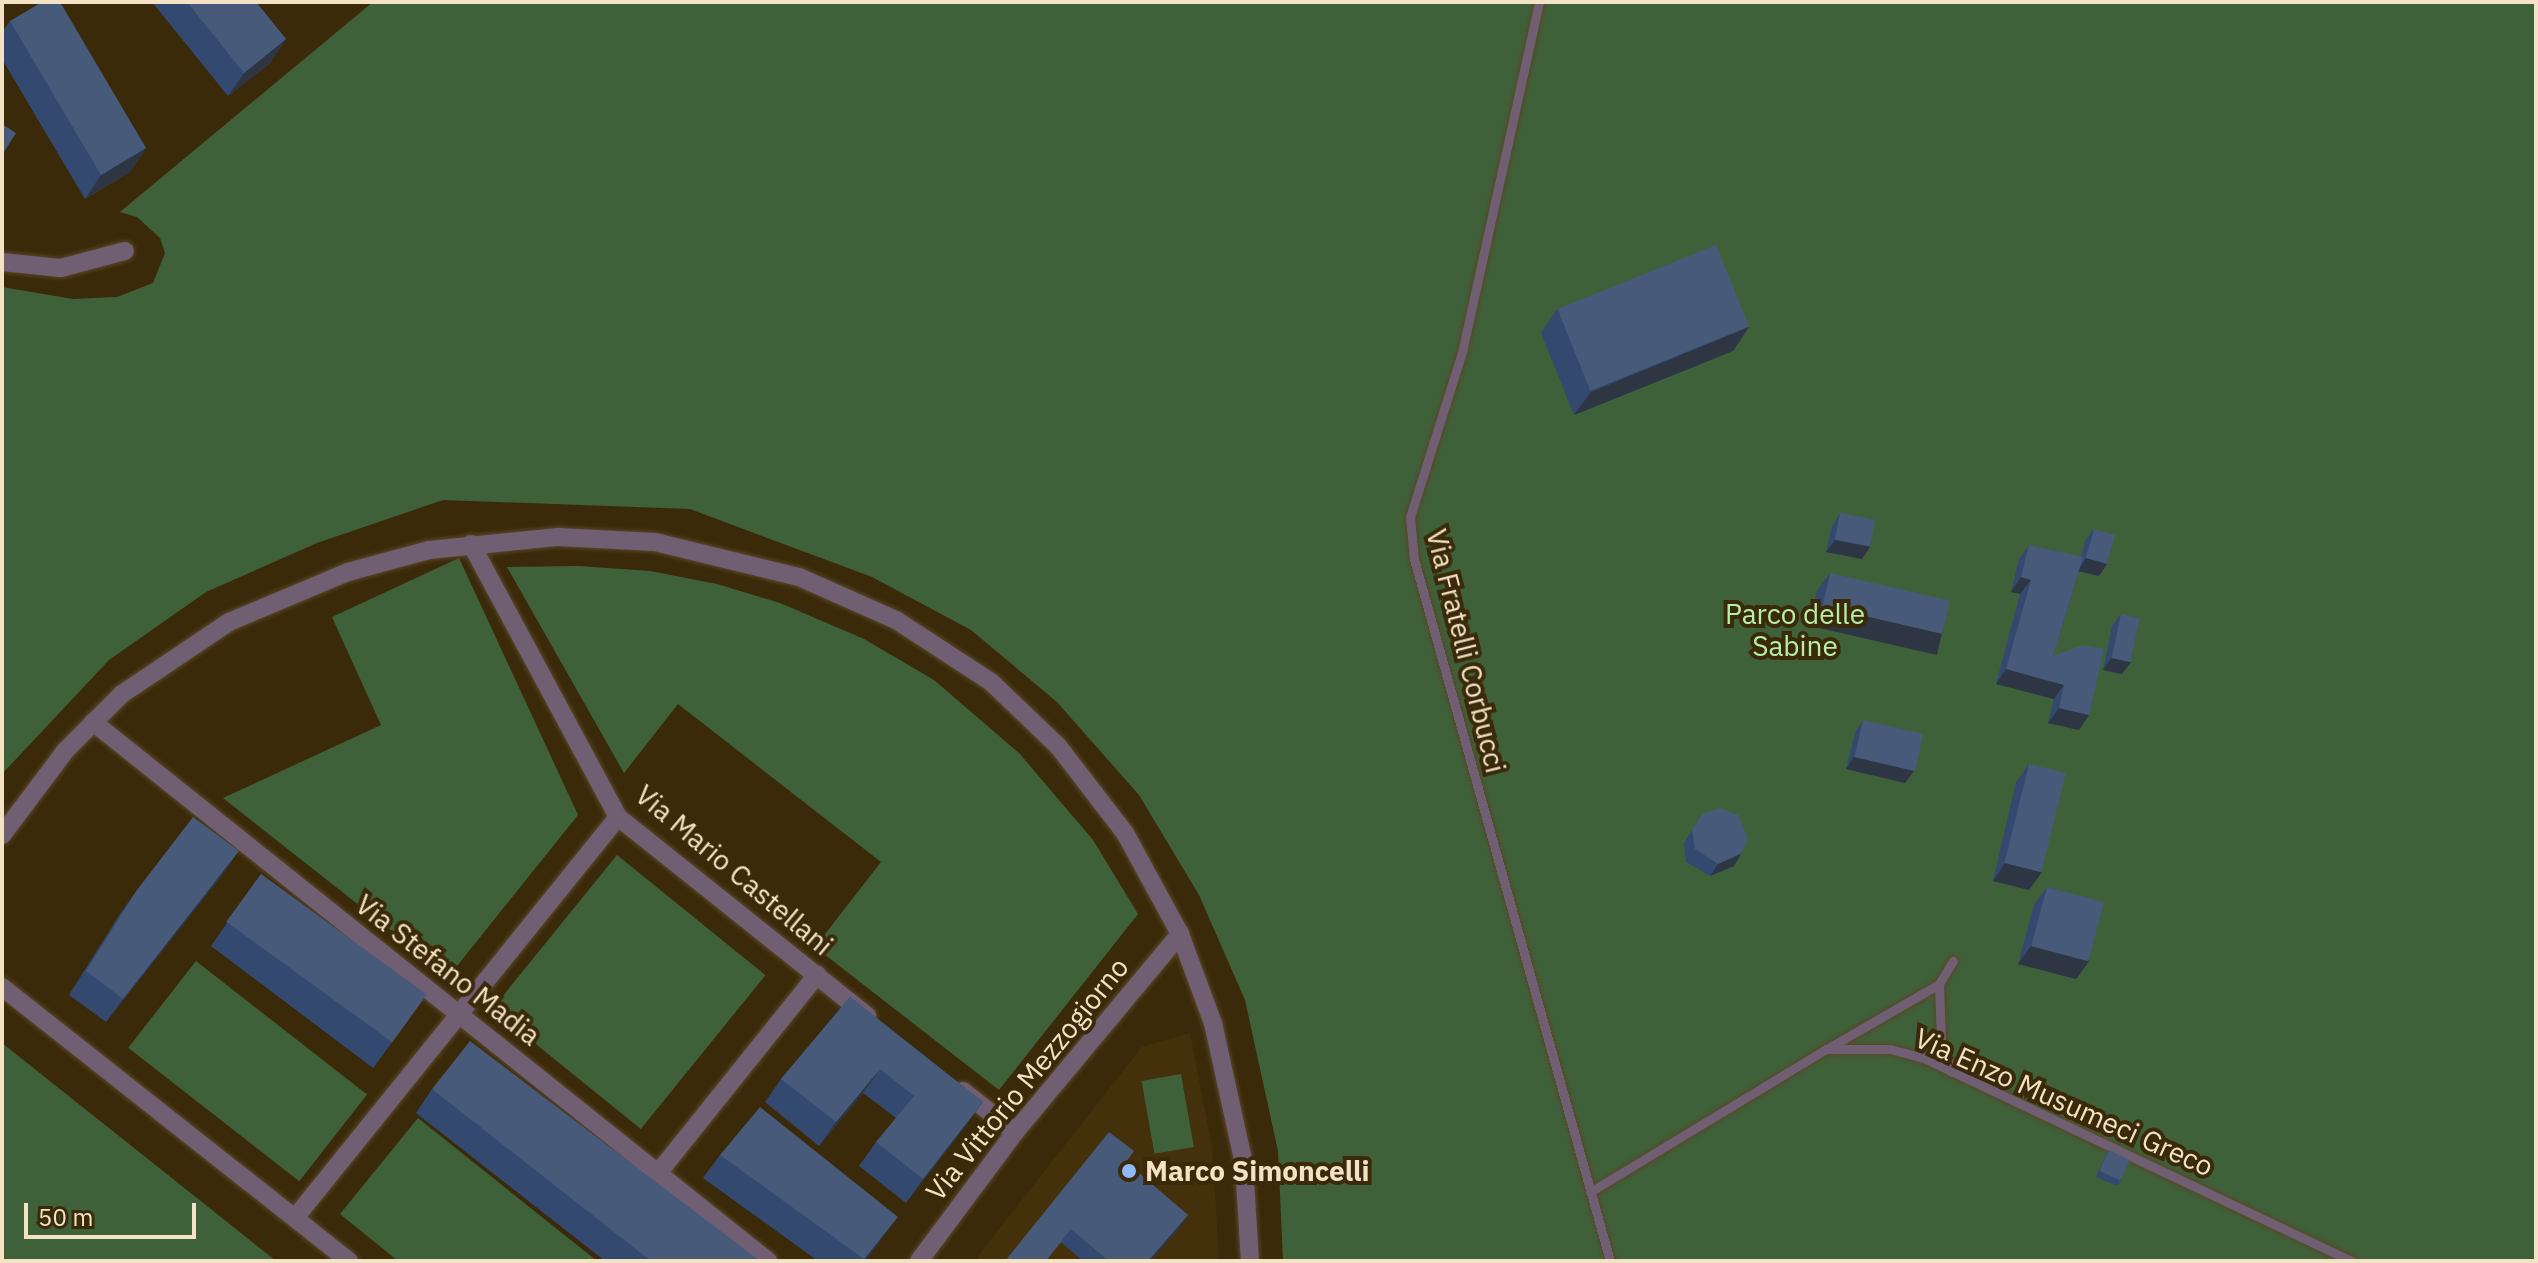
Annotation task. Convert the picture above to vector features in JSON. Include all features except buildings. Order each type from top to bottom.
[{"type":"street","points":[[2,262],[61,268],[125,251]]},
{"type":"street","points":[[2,835],[41,779],[93,722],[166,662],[262,605],[348,572],[471,544],[558,537],[668,544],[761,565],[896,620],[991,682],[1058,746],[1125,833],[1180,934],[1213,1023],[1235,1118],[1250,1261]]},
{"type":"street","name":"Via Mario Castellani","points":[[471,544],[618,817],[883,1028]]},
{"type":"street","name":"Via Stefano Madia","points":[[93,722],[768,1261]]},
{"type":"street","points":[[295,1218],[457,1012],[618,817]]},
{"type":"street","name":"Via Vittorio Mezzogiorno","points":[[919,1261],[1015,1132],[1180,934]]},
{"type":"street","points":[[659,1172],[817,975]]},
{"type":"street","points":[[2,987],[349,1261]]},
{"type":"street","points":[[945,1077],[1015,1132]]},
{"type":"lane","name":"Via Fratelli Corbucci","points":[[1539,2],[1463,349],[1410,517],[1414,559],[1610,1261]]},
{"type":"lane","points":[[1590,1192],[1939,984],[1953,961]]},
{"type":"lane","points":[[1939,984],[1941,1041],[1951,1071]]},
{"type":"lane","name":"Via Enzo Musumeci Greco","points":[[1826,1049],[1890,1049],[1951,1071],[2352,1261]]},
{"type":"shaded area","name":"Marco Simoncelli","points":[[1190,1033],[1212,1147],[1219,1261],[974,1261],[1142,1047]]},
{"type":"green space","name":"Parco delle Sabine","points":[[373,2],[2536,2],[2536,1261],[1283,1261],[1278,1151],[1245,1000],[1199,895],[1139,795],[1057,702],[971,630],[872,577],[690,509],[443,500],[317,543],[206,592],[109,660],[2,774],[2,287],[73,299],[117,297],[153,283],[165,253],[160,238],[137,217],[120,212]]},
{"type":"green space","points":[[459,558],[578,815],[449,976],[223,798],[381,725],[332,617]]},
{"type":"green space","points":[[579,566],[650,571],[717,584],[780,603],[864,639],[934,680],[1019,753],[1093,840],[1138,914],[999,1090],[815,947],[881,862],[678,704],[624,773],[507,567]]},
{"type":"green space","points":[[617,855],[765,975],[641,1129],[492,1009]]},
{"type":"green space","points":[[196,961],[367,1095],[299,1181],[128,1048]]},
{"type":"green space","points":[[2,1043],[276,1261],[2,1261]]},
{"type":"green space","points":[[1181,1074],[1194,1147],[1154,1154],[1142,1081]]},
{"type":"green space","points":[[418,1118],[597,1261],[398,1261],[340,1214]]},
{"type":"place","name":"Marco Simoncelli","points":[[1129,1171]]}]
